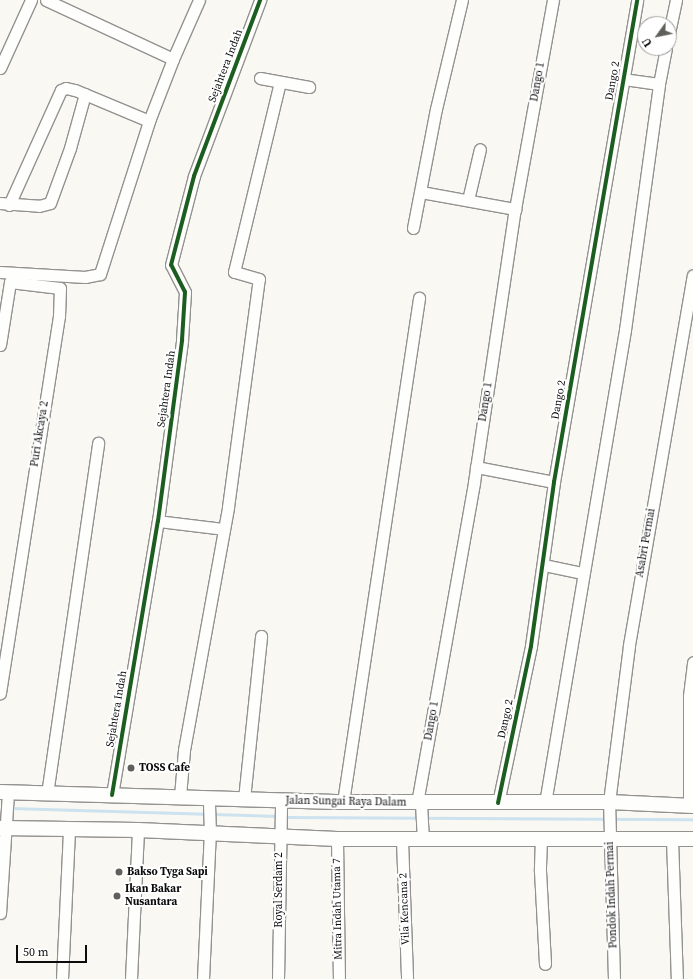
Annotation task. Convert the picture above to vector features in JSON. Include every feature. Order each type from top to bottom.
[{"type":"street","points":[[0,68],[31,0]]},
{"type":"street","points":[[46,0],[173,59]]},
{"type":"street","points":[[0,272],[85,277],[100,274],[149,121],[173,59],[199,0]]},
{"type":"street","name":"Sejahtera Indah","points":[[112,795],[158,521],[186,299],[183,286],[173,271],[174,252],[194,176],[260,0]]},
{"type":"street","points":[[413,228],[436,109],[462,0]]},
{"type":"street","name":"Dango 1","points":[[422,834],[420,805],[476,467],[515,209],[553,0]]},
{"type":"street","name":"Dango 2","points":[[498,803],[531,646],[544,565],[554,482],[622,79],[637,0]]},
{"type":"street","points":[[673,16],[676,0]]},
{"type":"street","points":[[544,803],[582,573],[625,330],[659,84],[664,56]]},
{"type":"street","points":[[260,78],[309,87]]},
{"type":"street","points":[[622,79],[659,84]]},
{"type":"street","points":[[180,796],[184,750],[224,529],[259,280],[234,272],[280,82]]},
{"type":"street","points":[[85,94],[70,148],[50,203],[39,206],[4,204],[61,90],[66,88],[85,94],[149,121]]},
{"type":"street","points":[[468,200],[480,149]]},
{"type":"street","points":[[421,192],[515,209]]},
{"type":"street","name":"Asabri Permai","points":[[609,807],[628,645],[693,275]]},
{"type":"street","name":"Puri Akcaya 2","points":[[0,345],[10,282],[62,290],[0,693]]},
{"type":"street","points":[[343,802],[419,298]]},
{"type":"street","points":[[47,794],[98,443]]},
{"type":"street","points":[[476,467],[554,482]]},
{"type":"street","points":[[158,521],[224,529]]},
{"type":"street","points":[[544,565],[582,573]]},
{"type":"street","points":[[244,799],[260,636]]},
{"type":"street","points":[[691,806],[689,696],[693,662]]},
{"type":"street","name":"Jalan Sungai Raya Dalam","points":[[6,795],[47,794],[180,796],[209,800],[244,799],[281,804],[343,802],[420,805],[544,803],[609,807],[691,806]]},
{"type":"street","points":[[0,913],[6,795]]},
{"type":"street","points":[[203,979],[210,826],[209,800]]},
{"type":"street","name":"Royal Serdam 2","points":[[278,979],[279,836],[281,804]]},
{"type":"street","name":"Pondok Indah Permai","points":[[609,807],[614,979]]},
{"type":"street","points":[[4,825],[69,829],[138,830],[210,826],[279,836],[337,839],[402,840],[422,834],[541,838],[610,835],[693,839]]},
{"type":"street","points":[[62,979],[69,829]]},
{"type":"street","points":[[131,979],[138,830]]},
{"type":"street","points":[[541,838],[540,871],[545,964]]},
{"type":"street","name":"Mitra Indah Utama 7","points":[[337,839],[339,979]]},
{"type":"street","points":[[672,839],[677,979]]},
{"type":"street","name":"Vila Kencana 2","points":[[402,840],[407,979]]},
{"type":"waterway","points":[[10,808],[278,816]]},
{"type":"waterway","points":[[284,817],[693,819]]},
{"type":"cycle path","points":[[112,795],[158,521],[182,340],[185,292],[171,265],[194,176],[260,0]]},
{"type":"cycle path","points":[[498,803],[531,646],[554,482],[637,0]]},
{"type":"place","name":"TOSS Cafe","points":[[131,768]]},
{"type":"place","name":"Bakso Tyga Sapi","points":[[119,872]]},
{"type":"place","name":"Ikan Bakar Nusantara","points":[[117,896]]}]
